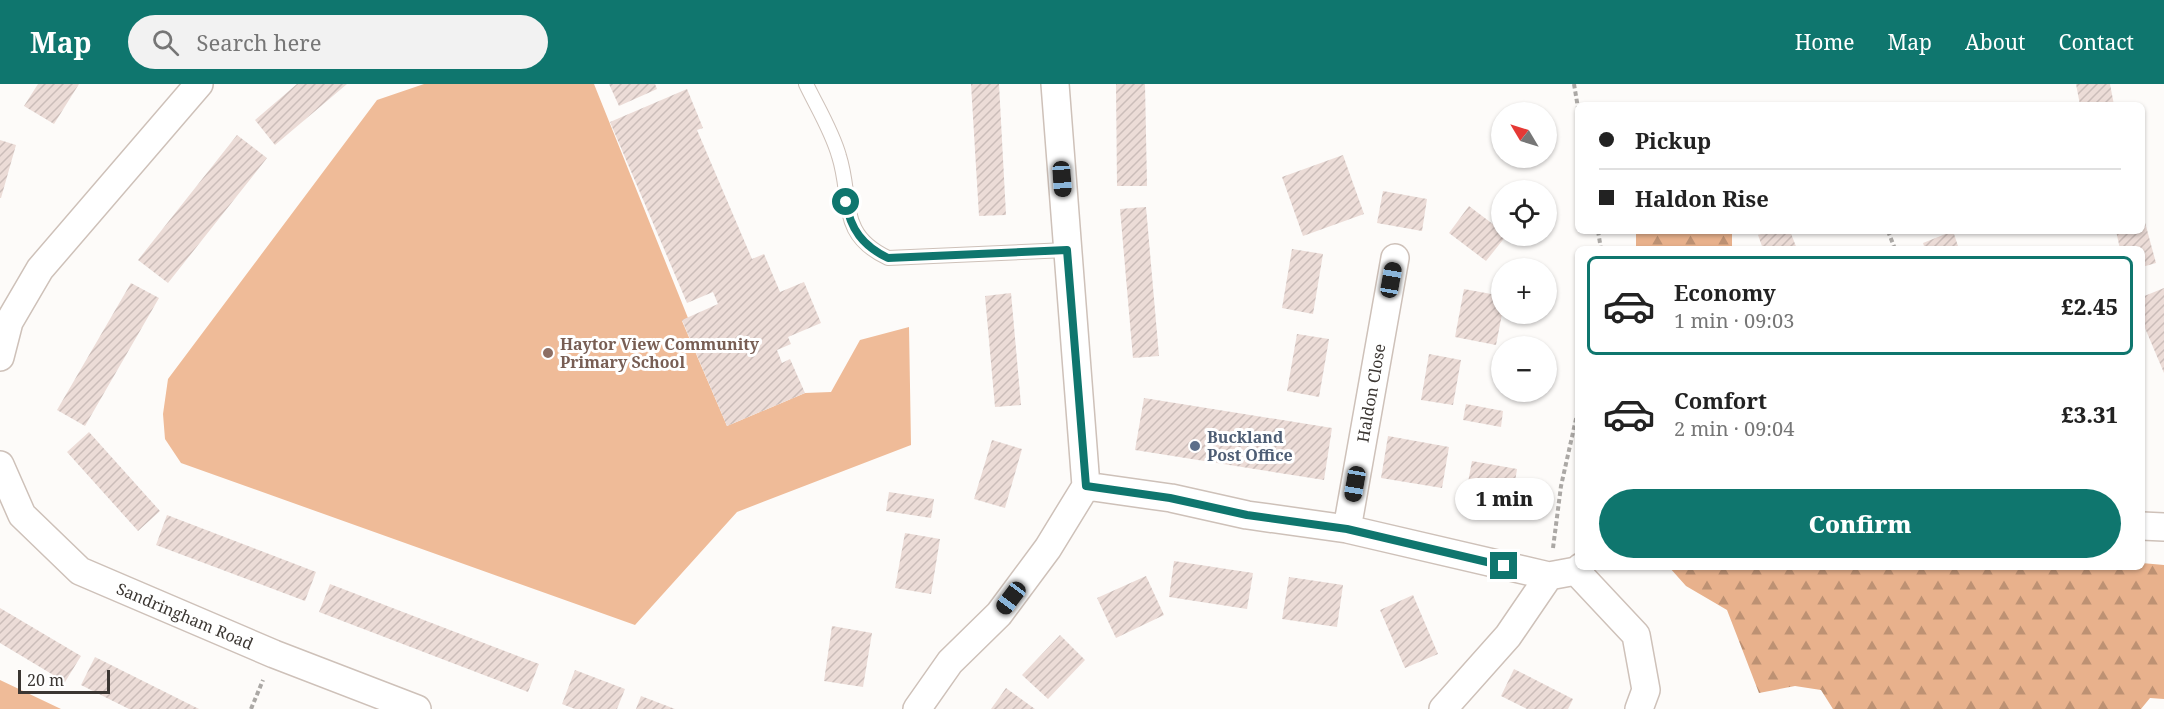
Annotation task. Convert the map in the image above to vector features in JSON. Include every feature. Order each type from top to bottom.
[{"type":"street","points":[[0,357],[9,322],[40,269],[200,84]]},
{"type":"street","points":[[917,709],[950,662],[999,614],[1048,548],[1086,486],[1055,84]]},
{"type":"street","name":"Haldon Close","points":[[1347,529],[1395,258]]},
{"type":"street","name":"Sandringham Road","points":[[0,465],[22,515],[80,571],[274,654],[417,709]]},
{"type":"street","points":[[1086,486],[1170,498],[1247,515],[1347,529],[1550,576],[1575,570]]},
{"type":"street","points":[[2145,526],[2164,527]]},
{"type":"street","points":[[1580,570],[1636,635],[1646,690],[1639,709]]},
{"type":"street","points":[[1443,709],[1508,636],[1550,576]]},
{"type":"lane","points":[[806,84],[839,154],[849,218],[863,243],[876,252],[888,258],[1067,250]]},
{"type":"path","points":[[1574,84],[1577,102]]},
{"type":"path","points":[[1550,576],[1561,486],[1575,423]]},
{"type":"green space","points":[[1636,234],[1732,234],[1732,246],[1636,246]]},
{"type":"green space","points":[[2145,563],[2164,565],[2164,699],[2150,698],[2141,709],[1833,709],[1821,690],[1795,686],[1759,693],[1727,610],[1686,586],[1672,570],[2145,570]]},
{"type":"shaded area","name":"Haytor View Community Primary School","points":[[424,84],[594,84],[690,323],[682,321],[727,426],[805,393],[831,392],[860,340],[909,327],[911,445],[737,512],[635,625],[181,463],[165,439],[163,414],[168,379],[377,100]]},
{"type":"shaded area","points":[[0,680],[61,709],[0,709]]},
{"type":"building","points":[[38,84],[79,84],[54,124],[24,106]]},
{"type":"building","points":[[297,84],[347,84],[275,145],[255,120]]},
{"type":"building","points":[[609,84],[655,84],[657,89],[619,106]]},
{"type":"building","points":[[971,84],[999,84],[1006,215],[979,216]]},
{"type":"building","points":[[1116,84],[1145,84],[1147,186],[1117,186]]},
{"type":"building","points":[[2076,84],[2110,84],[2113,102],[2079,102]]},
{"type":"building","points":[[687,89],[703,128],[697,130],[752,259],[764,254],[780,292],[804,282],[821,323],[788,337],[791,344],[777,350],[782,363],[790,359],[805,393],[727,426],[682,320],[718,304],[713,292],[687,303],[610,122]]},
{"type":"building","points":[[237,135],[267,158],[168,283],[138,260]]},
{"type":"building","points":[[0,140],[16,145],[1,198],[0,198]]},
{"type":"building","points":[[1343,155],[1364,214],[1303,236],[1282,177]]},
{"type":"building","points":[[1383,191],[1427,199],[1422,231],[1377,223]]},
{"type":"building","points":[[1469,206],[1491,223],[1491,246],[1498,246],[1486,261],[1449,233]]},
{"type":"building","points":[[1146,207],[1159,356],[1133,358],[1120,209]]},
{"type":"building","points":[[2145,222],[2156,263],[2145,266],[2145,246],[2119,246],[2117,234],[2145,234]]},
{"type":"building","points":[[1791,234],[1796,246],[1762,246],[1758,235]]},
{"type":"building","points":[[1946,234],[1954,234],[1958,246],[1924,246],[1923,243]]},
{"type":"building","points":[[1292,249],[1323,254],[1313,314],[1282,308]]},
{"type":"building","points":[[131,283],[159,298],[85,426],[57,410]]},
{"type":"building","points":[[2164,288],[2164,373],[2145,328],[2145,296]]},
{"type":"building","points":[[1464,289],[1491,294],[1491,324],[1500,324],[1498,336],[1491,336],[1491,344],[1455,337]]},
{"type":"building","points":[[1011,293],[1021,405],[995,407],[985,296]]},
{"type":"building","points":[[1297,334],[1329,339],[1319,397],[1287,391]]},
{"type":"building","points":[[1429,354],[1461,360],[1453,405],[1421,400]]},
{"type":"building","points":[[1144,398],[1332,428],[1324,480],[1135,450]]},
{"type":"building","points":[[1466,404],[1503,411],[1501,427],[1463,420]]},
{"type":"building","points":[[89,432],[160,511],[138,531],[67,452]]},
{"type":"building","points":[[1388,436],[1449,447],[1442,488],[1381,478]]},
{"type":"building","points":[[992,440],[1022,449],[1005,508],[974,499]]},
{"type":"building","points":[[1472,461],[1517,469],[1512,501],[1466,493]]},
{"type":"building","points":[[889,492],[934,499],[931,518],[886,511]]},
{"type":"building","points":[[167,515],[316,572],[305,601],[156,545]]},
{"type":"building","points":[[905,533],[940,539],[931,594],[895,588]]},
{"type":"building","points":[[1174,561],[1253,573],[1247,609],[1169,597]]},
{"type":"building","points":[[1146,576],[1164,615],[1116,638],[1097,598]]},
{"type":"building","points":[[1289,577],[1343,585],[1337,627],[1282,619]]},
{"type":"building","points":[[330,584],[539,664],[528,692],[319,612]]},
{"type":"building","points":[[1413,595],[1438,654],[1405,668],[1380,610]]},
{"type":"building","points":[[0,608],[81,656],[65,682],[0,643]]},
{"type":"building","points":[[832,626],[872,633],[863,687],[824,681]]},
{"type":"building","points":[[1060,635],[1085,660],[1048,699],[1022,675]]},
{"type":"building","points":[[95,657],[199,709],[129,709],[81,685]]},
{"type":"building","points":[[1514,669],[1573,699],[1568,709],[1527,709],[1501,696]]},
{"type":"building","points":[[575,670],[625,689],[617,709],[575,709],[562,704]]},
{"type":"building","points":[[1006,688],[1035,709],[991,709]]},
{"type":"building","points":[[641,696],[675,709],[636,709]]},
{"type":"place","name":"Haytor View Community Primary School","points":[[548,353]]},
{"type":"place","name":"Buckland Post Office","points":[[1195,446]]},
{"type":"route","points":[[846,202],[849,218],[863,243],[888,258],[1067,250],[1086,486],[1170,498],[1247,515],[1347,529],[1504,566]]}]
